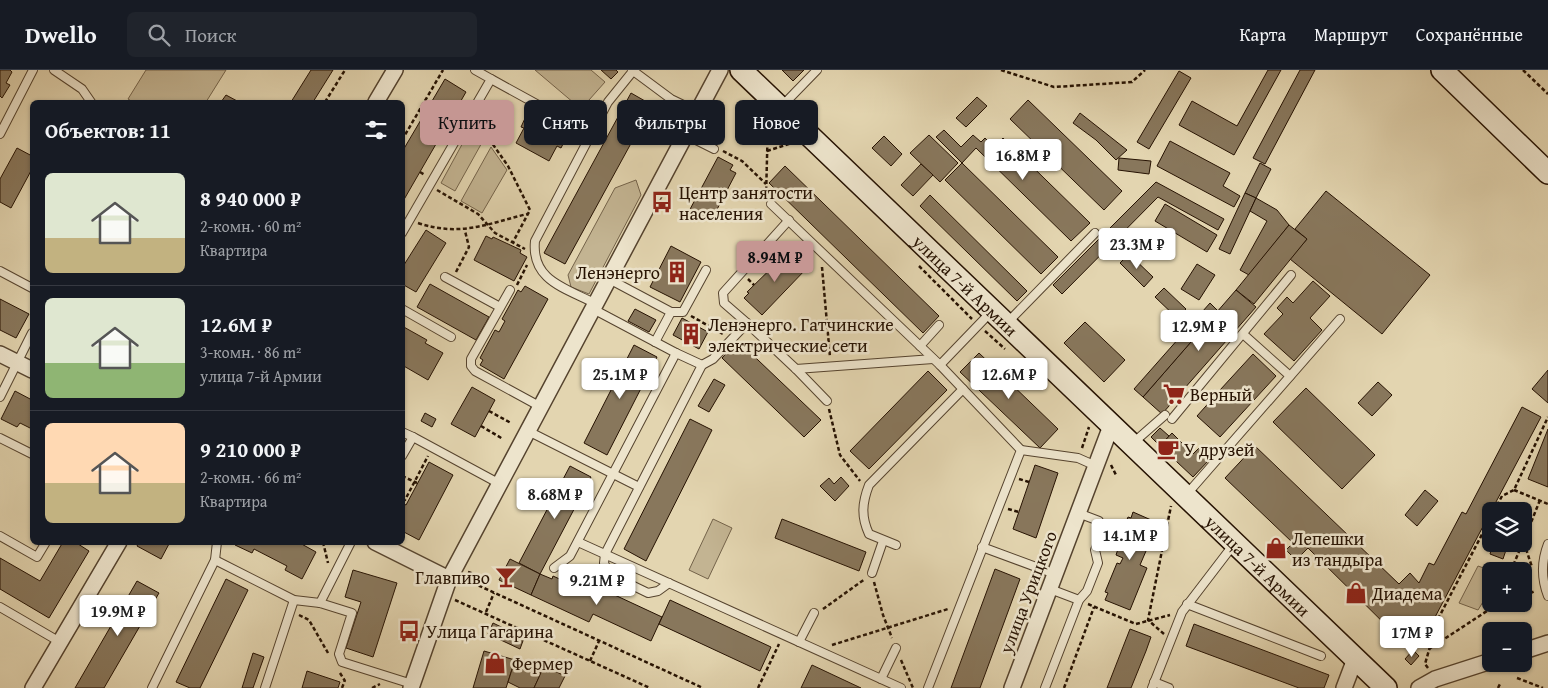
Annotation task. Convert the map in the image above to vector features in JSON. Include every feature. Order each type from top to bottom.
[{"type":"street","points":[[377,100],[395,70]]},
{"type":"street","points":[[704,100],[720,70]]},
{"type":"street","name":"улица 7-й Армии","points":[[741,70],[764,100]]},
{"type":"street","points":[[1442,70],[1548,173]]},
{"type":"street","points":[[412,686],[449,579],[681,145]]},
{"type":"street","name":"улица 7-й Армии","points":[[809,145],[999,318],[1131,444],[1178,501],[1235,543],[1386,688]]},
{"type":"street","points":[[0,354],[30,369]]},
{"type":"street","name":"улица Урицкого","points":[[1012,688],[1111,426]]},
{"type":"street","points":[[33,688],[116,545]]},
{"type":"street","points":[[382,545],[449,579]]},
{"type":"street","points":[[1532,648],[1548,643]]},
{"type":"street","points":[[1344,688],[1355,659]]},
{"type":"street","points":[[1419,688],[1435,679],[1482,664]]},
{"type":"lane","points":[[0,134],[33,70]]},
{"type":"lane","points":[[54,70],[82,89],[90,100]]},
{"type":"lane","points":[[475,70],[529,100]]},
{"type":"lane","points":[[607,104],[633,70],[673,100]]},
{"type":"lane","points":[[787,100],[818,70]]},
{"type":"lane","points":[[479,100],[491,79]]},
{"type":"lane","points":[[405,228],[453,145]]},
{"type":"lane","points":[[585,145],[539,229],[533,253],[536,265],[544,276],[655,342],[702,365]]},
{"type":"lane","points":[[706,145],[714,149]]},
{"type":"lane","points":[[769,201],[940,365],[1021,450],[1078,458],[1096,466]]},
{"type":"lane","points":[[789,220],[723,293],[724,303],[796,368],[827,401]]},
{"type":"lane","points":[[940,365],[999,318],[1094,233]]},
{"type":"lane","points":[[609,279],[671,312],[683,312],[706,270]]},
{"type":"lane","points":[[0,271],[30,287]]},
{"type":"lane","points":[[1131,444],[1169,417],[1243,334],[1291,275]]},
{"type":"lane","points":[[449,278],[500,307]]},
{"type":"lane","points":[[510,290],[472,359],[471,366],[475,371],[541,407]]},
{"type":"lane","points":[[405,311],[451,337]]},
{"type":"lane","points":[[655,342],[671,312]]},
{"type":"lane","points":[[1178,501],[1340,319]]},
{"type":"lane","points":[[669,582],[658,591],[648,593],[609,574],[604,563],[605,554],[702,365],[713,359],[746,322]]},
{"type":"lane","points":[[920,346],[939,325]]},
{"type":"lane","points":[[1243,334],[1290,376]]},
{"type":"lane","points":[[0,397],[30,337]]},
{"type":"lane","points":[[554,568],[570,556],[578,542],[676,353]]},
{"type":"lane","points":[[796,368],[933,359]]},
{"type":"lane","points":[[896,545],[869,534],[864,523],[863,508],[867,490],[963,389]]},
{"type":"lane","points":[[528,431],[639,487]]},
{"type":"lane","points":[[405,434],[500,484]]},
{"type":"lane","points":[[0,438],[30,453]]},
{"type":"lane","points":[[405,451],[412,438]]},
{"type":"lane","points":[[928,688],[1021,450]]},
{"type":"lane","points":[[1046,688],[1079,600],[1087,591],[1098,563],[1096,550],[1103,530],[1099,521],[1078,513]]},
{"type":"lane","points":[[0,536],[37,557],[44,545]]},
{"type":"lane","points":[[872,573],[883,541]]},
{"type":"lane","points":[[578,542],[901,688]]},
{"type":"lane","points":[[1168,688],[1153,685],[1182,612],[1235,543]]},
{"type":"lane","points":[[1548,544],[1543,558],[1542,571],[1548,596]]},
{"type":"lane","points":[[152,688],[215,560],[217,545]]},
{"type":"lane","points":[[320,603],[349,545]]},
{"type":"lane","points":[[982,547],[1055,574]]},
{"type":"lane","points":[[215,560],[294,600],[320,603],[352,613],[339,654],[339,664],[412,686]]},
{"type":"lane","points":[[1050,589],[1079,600]]},
{"type":"lane","points":[[265,688],[294,600]]},
{"type":"lane","points":[[1187,604],[1321,656]]},
{"type":"lane","points":[[0,607],[60,642]]},
{"type":"lane","points":[[799,642],[814,613]]},
{"type":"lane","points":[[881,679],[896,648]]},
{"type":"path","points":[[326,100],[345,70]]},
{"type":"path","points":[[405,135],[443,70]]},
{"type":"path","points":[[1001,70],[1054,87],[1132,82],[1145,70]]},
{"type":"path","points":[[1523,70],[1548,94]]},
{"type":"path","points":[[493,145],[508,166],[530,210],[513,242]]},
{"type":"path","points":[[768,145],[767,185],[769,201]]},
{"type":"path","points":[[767,151],[784,145]]},
{"type":"path","points":[[714,149],[719,149],[742,161],[767,185]]},
{"type":"path","points":[[430,186],[478,214],[495,233],[508,242],[513,242],[533,253],[517,285],[510,290]]},
{"type":"path","points":[[410,221],[430,227],[465,230],[528,213]]},
{"type":"path","points":[[449,278],[469,247],[465,230]]},
{"type":"path","points":[[821,251],[831,366]]},
{"type":"path","points":[[683,312],[731,339]]},
{"type":"path","points":[[827,401],[840,455],[867,490]]},
{"type":"path","points":[[489,411],[511,423]]},
{"type":"path","points":[[1499,502],[1502,496],[1514,490],[1548,417]]},
{"type":"path","points":[[481,426],[503,439]]},
{"type":"path","points":[[405,498],[416,482],[432,448]]},
{"type":"path","points":[[405,477],[416,482]]},
{"type":"path","points":[[1514,490],[1548,504]]},
{"type":"path","points":[[1532,520],[1540,500]]},
{"type":"path","points":[[1148,620],[1178,501]]},
{"type":"path","points":[[1425,664],[1438,619],[1482,534]]},
{"type":"path","points":[[324,545],[332,579]]},
{"type":"path","points":[[464,569],[471,573],[473,584],[702,688]]},
{"type":"path","points":[[814,613],[828,607],[872,573],[887,626],[913,688]]},
{"type":"path","points":[[485,613],[494,593]]},
{"type":"path","points":[[450,597],[650,688]]},
{"type":"path","points":[[1079,600],[1136,624],[1182,612]]},
{"type":"path","points":[[819,651],[887,626],[944,611],[961,601]]},
{"type":"path","points":[[1064,688],[1094,607]]},
{"type":"path","points":[[291,611],[309,620],[331,658]]},
{"type":"path","points":[[1429,649],[1486,612]]},
{"type":"path","points":[[1148,620],[1170,640]]},
{"type":"path","points":[[758,688],[784,635]]},
{"type":"path","points":[[590,661],[599,641]]},
{"type":"path","points":[[339,664],[345,681],[342,688]]},
{"type":"path","points":[[339,664],[345,681]]},
{"type":"path","points":[[1517,678],[1543,688]]},
{"type":"path","points":[[1498,688],[1500,684]]},
{"type":"shaded area","points":[[146,70],[226,70],[207,100],[128,99]]},
{"type":"shaded area","points":[[535,70],[591,70],[605,82],[589,100],[570,100]]},
{"type":"shaded area","points":[[462,145],[481,145],[455,191],[441,183]]},
{"type":"shaded area","points":[[491,147],[507,170],[482,213],[461,201]]},
{"type":"shaded area","points":[[636,180],[641,195],[589,294],[571,287],[568,275],[615,188]]},
{"type":"shaded area","points":[[713,519],[732,528],[708,579],[689,570]]},
{"type":"shaded area","points":[[1478,566],[1482,567],[1482,604],[1478,610],[1459,603]]},
{"type":"building","points":[[0,70],[10,70],[12,72],[6,83],[10,85],[2,98],[0,96]]},
{"type":"building","points":[[311,70],[333,70],[314,100],[292,100]]},
{"type":"building","points":[[601,70],[616,70],[618,72],[611,79]]},
{"type":"building","points":[[782,70],[804,70],[793,81]]},
{"type":"building","points":[[1268,70],[1281,70],[1234,155],[1179,125],[1192,101],[1237,126]]},
{"type":"building","points":[[1300,70],[1315,70],[1265,164],[1253,158]]},
{"type":"building","points":[[1179,71],[1191,78],[1149,149],[1137,142]]},
{"type":"building","points":[[445,79],[466,92],[461,100],[433,100]]},
{"type":"building","points":[[631,93],[643,100],[627,100]]},
{"type":"building","points":[[226,95],[235,100],[222,100]]},
{"type":"building","points":[[977,97],[987,106],[966,127],[956,118]]},
{"type":"building","points":[[1028,100],[1122,191],[1104,210],[1010,119]]},
{"type":"building","points":[[1080,113],[1127,150],[1116,160],[1096,140],[1073,123]]},
{"type":"building","points":[[617,119],[617,145],[630,145],[565,264],[544,253],[603,145],[607,145],[607,137]]},
{"type":"building","points":[[420,121],[420,145],[435,145],[405,198],[405,147]]},
{"type":"building","points":[[524,128],[524,145],[562,145],[561,148],[557,146],[549,161],[516,143]]},
{"type":"building","points":[[944,130],[961,147],[973,135],[981,142],[985,138],[994,147],[1003,138],[1090,223],[1071,241],[976,148],[962,163],[936,137]]},
{"type":"building","points":[[929,135],[958,163],[940,182],[910,153]]},
{"type":"building","points":[[884,136],[902,154],[891,166],[872,148]]},
{"type":"building","points":[[1170,141],[1230,173],[1223,186],[1240,196],[1234,207],[1157,166]]},
{"type":"building","points":[[17,148],[30,155],[30,173],[11,208],[0,202],[0,179]]},
{"type":"building","points":[[718,157],[733,165],[730,170],[736,173],[712,219],[705,216],[703,221],[688,213]]},
{"type":"building","points":[[1119,158],[1151,161],[1149,174],[1118,170]]},
{"type":"building","points":[[962,163],[1058,257],[1041,274],[945,180]]},
{"type":"building","points":[[1260,163],[1271,169],[1256,198],[1245,193]]},
{"type":"building","points":[[921,164],[933,175],[913,196],[901,185]]},
{"type":"building","points":[[785,166],[939,316],[923,333],[769,183]]},
{"type":"building","points":[[1156,182],[1224,219],[1218,230],[1158,197],[1062,294],[1053,285]]},
{"type":"building","points":[[1326,191],[1430,275],[1382,334],[1290,259],[1307,239],[1295,229]]},
{"type":"building","points":[[1245,193],[1256,198],[1230,254],[1219,249]]},
{"type":"building","points":[[930,195],[1027,291],[1017,301],[920,206]]},
{"type":"building","points":[[1256,198],[1277,210],[1289,225],[1249,275],[1240,270],[1267,221],[1250,211]]},
{"type":"building","points":[[1165,204],[1217,235],[1207,252],[1155,221]]},
{"type":"building","points":[[1289,225],[1307,239],[1254,304],[1236,290]]},
{"type":"building","points":[[426,230],[446,243],[416,292],[405,286],[405,263]]},
{"type":"building","points":[[486,236],[492,239],[493,237],[521,250],[520,253],[527,257],[514,281],[474,260]]},
{"type":"building","name":"Ленэнерго","points":[[671,246],[701,262],[680,302],[650,287]]},
{"type":"building","points":[[789,251],[807,268],[762,315],[744,298],[749,293],[747,292]]},
{"type":"building","points":[[1129,254],[1153,277],[1144,287],[1120,263]]},
{"type":"building","points":[[1197,264],[1215,275],[1199,300],[1181,289]]},
{"type":"building","points":[[1313,281],[1330,296],[1310,318],[1322,330],[1294,361],[1264,334],[1283,314],[1277,308],[1287,297],[1293,303]]},
{"type":"building","points":[[430,284],[489,317],[476,340],[417,307]]},
{"type":"building","points":[[525,286],[548,299],[504,379],[480,365],[483,360],[480,358],[495,330],[499,332],[505,321],[502,319],[518,290],[521,292]]},
{"type":"building","points":[[1164,288],[1186,309],[1177,318],[1155,297]]},
{"type":"building","points":[[1236,290],[1256,307],[1162,414],[1143,397]]},
{"type":"building","points":[[0,299],[29,314],[16,338],[0,330]]},
{"type":"building","points":[[1210,303],[1218,311],[1143,397],[1134,389]]},
{"type":"building","points":[[635,309],[656,320],[649,332],[628,321]]},
{"type":"building","name":"Ленэнерго. Гатчинские электрические сети","points":[[682,318],[708,332],[699,349],[673,335]]},
{"type":"building","points":[[1085,322],[1125,360],[1104,382],[1064,343]]},
{"type":"building","points":[[405,328],[427,340],[425,343],[443,353],[428,380],[405,367]]},
{"type":"building","points":[[738,341],[821,420],[804,437],[722,358]]},
{"type":"building","points":[[634,345],[657,357],[607,455],[584,443]]},
{"type":"building","points":[[979,353],[1058,429],[1040,448],[960,372]]},
{"type":"building","points":[[1253,354],[1276,376],[1220,437],[1197,416],[1214,397],[1219,402],[1225,395],[1220,390]]},
{"type":"building","points":[[1548,370],[1548,403],[1532,389]]},
{"type":"building","points":[[928,371],[947,390],[869,469],[850,451]]},
{"type":"building","points":[[714,379],[725,385],[709,412],[698,406]]},
{"type":"building","points":[[1378,382],[1392,395],[1372,416],[1358,403]]},
{"type":"building","points":[[472,387],[495,400],[475,437],[451,424]]},
{"type":"building","points":[[1306,388],[1375,455],[1342,489],[1273,422]]},
{"type":"building","points":[[15,391],[30,399],[30,428],[20,423],[17,427],[1,419]]},
{"type":"building","points":[[1522,407],[1541,417],[1496,502],[1482,502],[1482,528],[1434,619],[1409,648],[1308,548],[1296,560],[1286,550],[1293,543],[1225,478],[1255,446],[1399,584],[1410,573],[1419,583],[1429,563],[1434,565],[1462,512],[1466,514]]},
{"type":"building","points":[[425,413],[436,419],[432,427],[421,421]]},
{"type":"building","points":[[690,419],[712,430],[646,561],[624,549]]},
{"type":"building","points":[[1160,428],[1169,436],[1160,446],[1151,437]]},
{"type":"building","points":[[1548,429],[1548,487],[1528,479]]},
{"type":"building","points":[[1172,433],[1193,454],[1199,448],[1210,459],[1193,477],[1160,446]]},
{"type":"building","points":[[429,462],[453,475],[419,540],[405,533],[406,505]]},
{"type":"building","points":[[1035,465],[1058,473],[1036,538],[1013,529]]},
{"type":"building","points":[[570,466],[591,477],[540,574],[519,563]]},
{"type":"building","points":[[841,477],[849,486],[835,501],[820,486],[829,478],[834,484]]},
{"type":"building","points":[[1425,490],[1438,501],[1417,526],[1405,515]]},
{"type":"building","points":[[1133,512],[1158,523],[1140,565],[1147,568],[1130,610],[1105,600],[1108,593],[1105,592],[1117,563],[1120,564],[1123,558],[1116,555],[1118,549],[1116,548],[1128,517],[1131,518]]},
{"type":"building","points":[[782,519],[866,552],[859,571],[775,538]]},
{"type":"building","points":[[61,545],[80,545],[89,551],[49,618],[0,589],[0,558],[40,581]]},
{"type":"building","points":[[138,545],[168,545],[161,559]]},
{"type":"building","points":[[235,545],[303,545],[316,552],[302,579],[285,570],[287,566],[254,549],[252,553]]},
{"type":"building","points":[[1491,552],[1505,552],[1503,559],[1490,554]]},
{"type":"building","points":[[510,559],[540,574],[531,595],[499,580]]},
{"type":"building","points":[[995,569],[1020,579],[980,688],[951,688]]},
{"type":"building","points":[[353,570],[397,583],[373,657],[346,648],[361,602],[345,597]]},
{"type":"building","points":[[540,574],[552,579],[553,576],[601,598],[604,590],[662,617],[651,641],[593,614],[589,622],[531,595]]},
{"type":"building","points":[[226,579],[248,590],[200,688],[190,688],[176,682]]},
{"type":"building","points":[[137,581],[159,593],[104,688],[75,688]]},
{"type":"building","points":[[670,600],[771,647],[760,671],[659,624]]},
{"type":"building","points":[[493,623],[524,638],[520,649],[488,634]]},
{"type":"building","points":[[1194,624],[1329,675],[1324,688],[1299,688],[1186,646]]},
{"type":"building","points":[[1130,629],[1151,637],[1146,651],[1131,688],[1107,688]]},
{"type":"building","points":[[1413,650],[1419,656],[1411,665],[1405,659]]},
{"type":"building","points":[[484,651],[515,660],[506,688],[473,688]]},
{"type":"building","points":[[253,653],[264,657],[253,688],[242,688]]},
{"type":"building","points":[[515,660],[541,673],[534,688],[520,688],[508,682]]},
{"type":"building","points":[[812,665],[829,673],[861,688],[801,688]]},
{"type":"building","points":[[544,666],[565,676],[559,688],[534,688]]},
{"type":"building","points":[[307,671],[340,682],[338,688],[302,688]]},
{"type":"place","name":"Центр занятости населения","points":[[662,202]]},
{"type":"place","name":"Ленэнерго","points":[[677,272]]},
{"type":"place","name":"Ленэнерго. Гатчинские электрические сети","points":[[691,334]]},
{"type":"place","name":"Верный","points":[[1174,394]]},
{"type":"place","name":"У друзей","points":[[1168,449]]},
{"type":"place","name":"Лепешки из тандыра","points":[[1276,548]]},
{"type":"place","name":"Главпиво","points":[[506,577]]},
{"type":"place","name":"Диадема","points":[[1356,593]]},
{"type":"place","name":"Улица Гагарина","points":[[409,631]]},
{"type":"place","name":"Фермер","points":[[495,663]]}]
